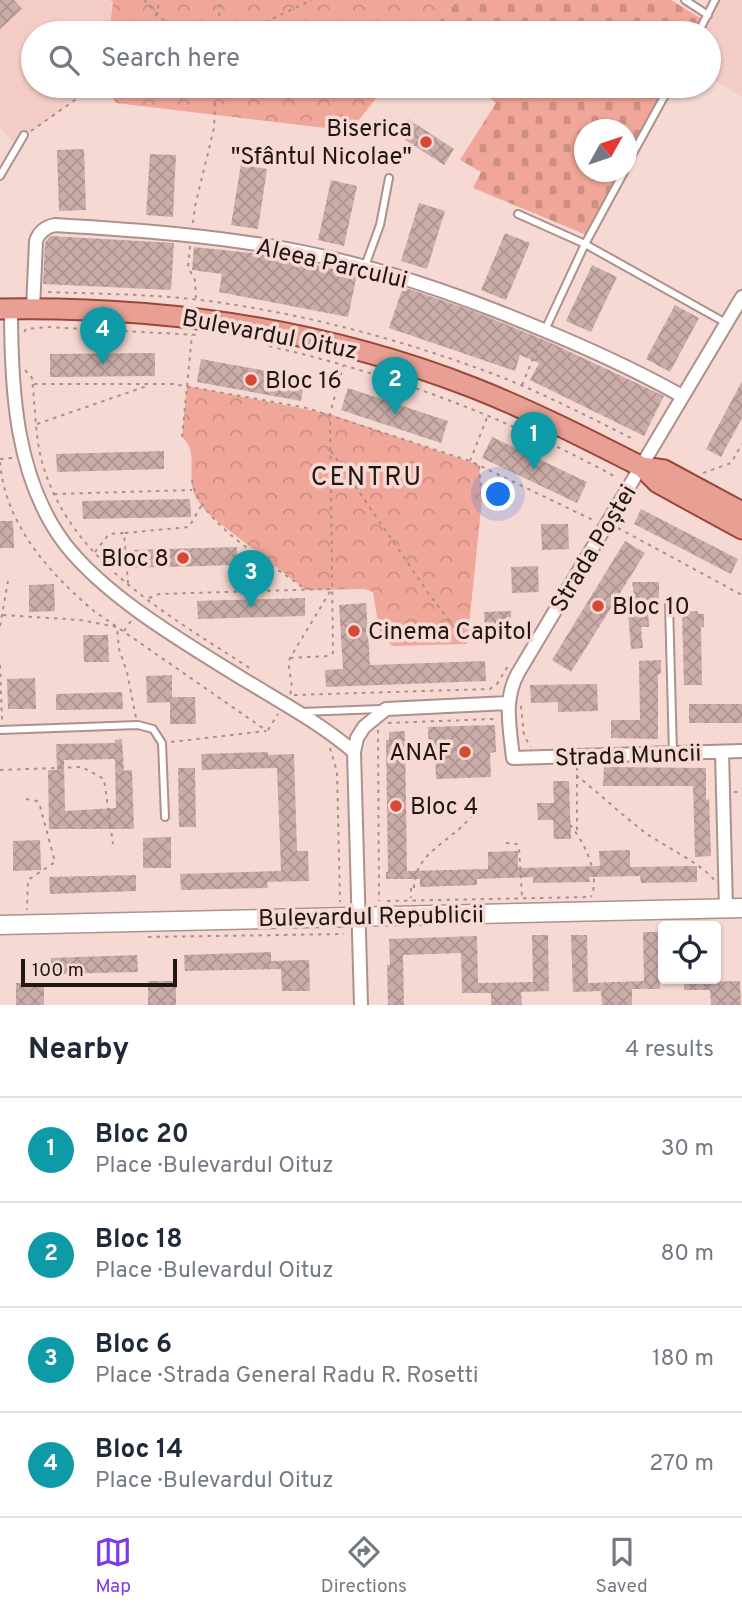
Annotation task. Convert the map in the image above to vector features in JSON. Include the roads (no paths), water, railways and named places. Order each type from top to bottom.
[{"type":"main road","name":"Bulevardul Oituz","points":[[5,309],[145,312],[183,316],[276,331],[359,350],[485,392],[561,426],[642,467],[658,483],[742,529]]},
{"type":"main road","name":"Bulevardul Oituz","points":[[642,467],[664,470],[742,512]]},
{"type":"street","name":"Aleea Parcului","points":[[33,309],[36,241],[47,227],[55,225],[192,235],[293,250],[365,266],[545,330],[682,396]]},
{"type":"street","name":"Strada Poștei","points":[[513,758],[515,701],[511,685],[742,297]]},
{"type":"street","points":[[5,309],[22,439],[29,471],[48,515],[66,544],[85,565],[125,600],[185,642],[327,730],[354,752]]},
{"type":"street","points":[[361,1005],[354,752],[356,738],[364,727],[386,709],[515,701]]},
{"type":"street","name":"Strada Muncii","points":[[513,758],[742,751]]},
{"type":"street","points":[[722,752],[734,908]]},
{"type":"street","name":"Bulevardul Republicii","points":[[0,925],[734,908]]},
{"type":"lane","points":[[685,0],[708,15]]},
{"type":"lane","points":[[705,21],[715,0]]},
{"type":"lane","points":[[637,146],[663,98]]},
{"type":"lane","points":[[0,176],[24,135]]},
{"type":"lane","points":[[365,266],[380,225],[389,178]]},
{"type":"lane","points":[[545,330],[585,244],[619,182]]},
{"type":"lane","points":[[518,214],[585,244],[726,323]]},
{"type":"lane","points":[[669,603],[673,754]]},
{"type":"lane","points":[[296,712],[386,709]]},
{"type":"lane","points":[[1,730],[138,725],[153,729],[162,743],[165,817]]},
{"type":"place","name":"Biserica \"Sfântul Nicolae\"","points":[[426,142]]},
{"type":"place","name":"Bloc 14","points":[[103,365]]},
{"type":"place","name":"Bloc 16","points":[[251,380]]},
{"type":"place","name":"Bloc 18","points":[[395,415]]},
{"type":"place","name":"Bloc 20","points":[[534,470]]},
{"type":"place","name":"Bloc 8","points":[[183,558]]},
{"type":"place","name":"Bloc 10","points":[[598,606]]},
{"type":"place","name":"Bloc 6","points":[[251,608]]},
{"type":"place","name":"Cinema Capitol","points":[[354,631]]},
{"type":"place","name":"ANAF","points":[[465,752]]},
{"type":"place","name":"Bloc 4","points":[[396,806]]},
{"type":"district","name":"CENTRU","points":[[367,476]]}]
